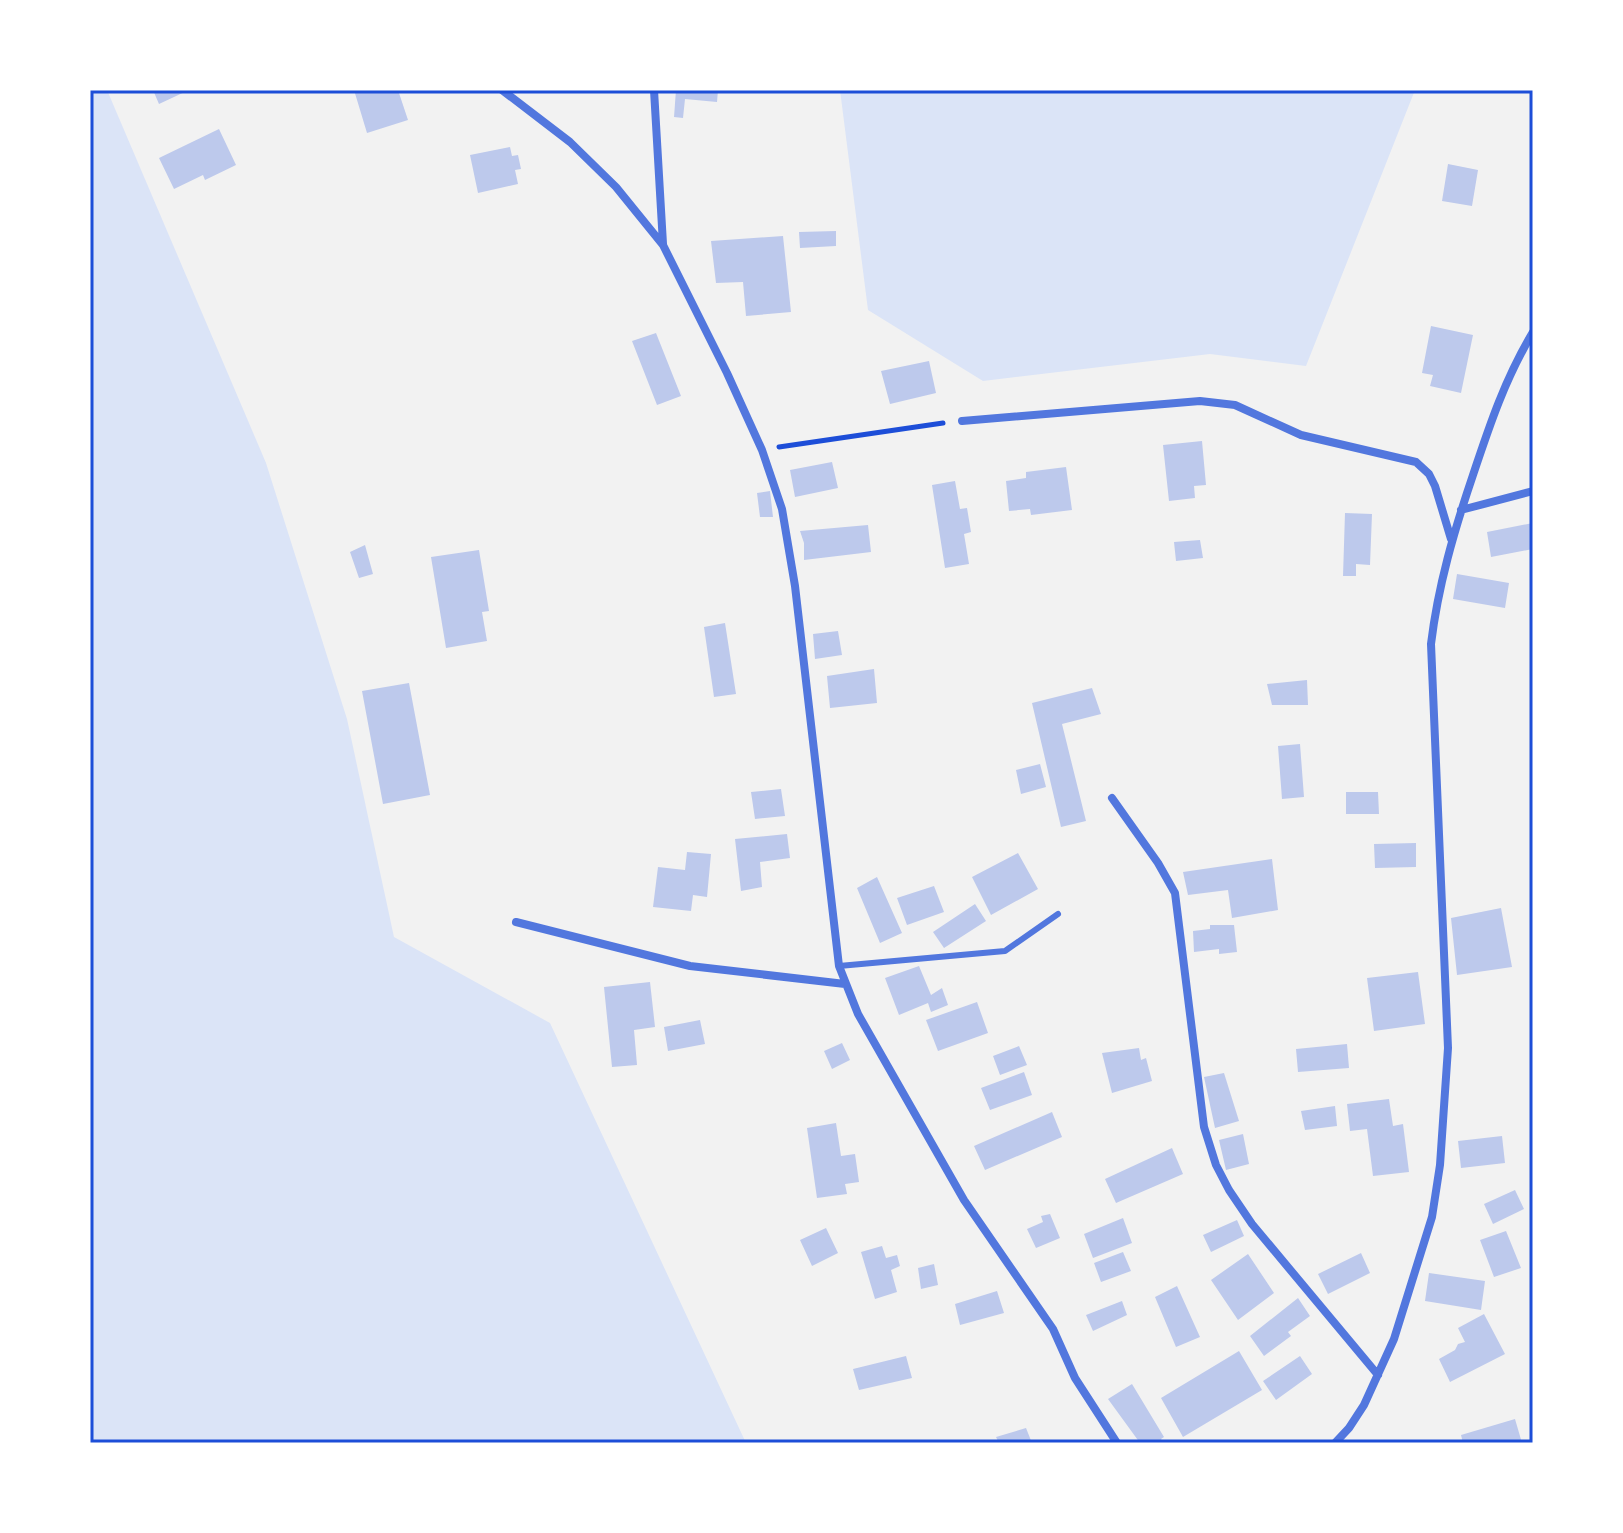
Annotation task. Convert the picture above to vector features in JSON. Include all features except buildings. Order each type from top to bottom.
[{"type":"street","points":[[502,90],[512,94],[570,142],[616,187],[663,245],[727,373],[762,450],[782,509],[795,586],[839,966],[845,984],[858,1014],[964,1200],[1053,1329],[1075,1378],[1117,1443]]},
{"type":"street","points":[[654,90],[663,245]]},
{"type":"street","points":[[1335,1443],[1364,1405],[1394,1339],[1432,1217],[1440,1165],[1448,1048],[1431,644],[1451,540],[1497,401],[1533,332]]},
{"type":"street","points":[[962,421],[1200,401],[1235,405],[1301,435],[1416,462],[1429,474],[1435,486],[1451,540]]},
{"type":"street","points":[[1461,510],[1533,491]]},
{"type":"street","points":[[1112,798],[1158,863],[1175,893],[1204,1127],[1216,1165],[1252,1224],[1378,1375]]},
{"type":"street","points":[[516,922],[690,966],[845,984]]},
{"type":"lane","points":[[839,966],[1005,951],[1058,914]]},
{"type":"path","points":[[762,450],[962,421]]},
{"type":"shaded area","points":[[90,90],[107,90],[266,463],[347,719],[394,937],[550,1023],[746,1443],[90,1443]]},
{"type":"shaded area","points":[[840,90],[1415,90],[1306,366],[1210,354],[983,381],[868,310]]}]
